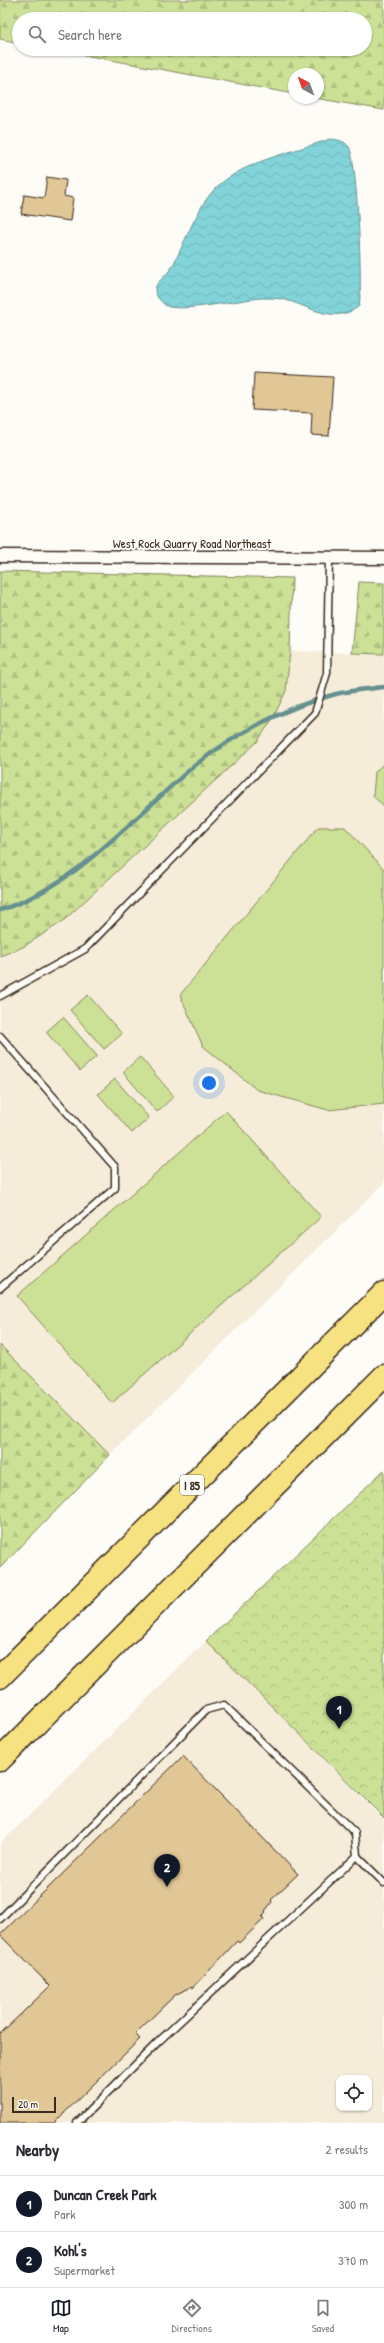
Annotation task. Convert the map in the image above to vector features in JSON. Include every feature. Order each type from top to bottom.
[{"type":"highway","name":"I 85","points":[[0,1677],[384,1293]]},
{"type":"highway","points":[[0,1760],[384,1376]]},
{"type":"street","name":"West Rock Quarry Road Northeast","points":[[0,556],[384,558]]},
{"type":"lane","points":[[0,996],[85,948],[315,713],[327,673],[330,558]]},
{"type":"lane","points":[[0,1036],[115,1167],[115,1188],[0,1288]]},
{"type":"lane","points":[[0,1919],[206,1710],[224,1705],[355,1833],[357,1856],[384,1883]]},
{"type":"lane","points":[[77,2123],[158,2042],[357,1856]]},
{"type":"shaded area","points":[[290,651],[384,654],[384,1183],[110,1455],[0,1345],[0,956],[23,947],[286,691]]},
{"type":"shaded area","points":[[206,1641],[384,1820],[384,2123],[0,2123],[0,1844]]},
{"type":"green space","points":[[0,0],[384,0],[384,110],[324,100],[324,68],[288,68],[288,93],[90,56],[372,56],[372,12],[12,12],[12,42],[0,39]]},
{"type":"green space","points":[[0,571],[292,578],[290,651],[286,691],[273,718],[257,742],[62,922],[23,947],[0,956]]},
{"type":"green space","points":[[359,582],[384,583],[384,654],[352,653]]},
{"type":"green space","points":[[384,763],[384,806],[373,796],[375,772]]},
{"type":"green space","points":[[318,827],[345,827],[384,869],[384,1104],[328,1110],[257,1090],[203,1046],[180,995]]},
{"type":"green space","points":[[88,995],[122,1034],[104,1049],[70,1010]]},
{"type":"green space","points":[[63,1017],[97,1056],[80,1071],[46,1032]]},
{"type":"green space","points":[[140,1057],[174,1096],[157,1112],[123,1072]]},
{"type":"green space","points":[[115,1079],[149,1118],[132,1133],[98,1094]]},
{"type":"green space","points":[[226,1111],[321,1217],[112,1403],[17,1296]]},
{"type":"green space","points":[[0,1345],[110,1455],[0,1568]]},
{"type":"green space","points":[[384,1470],[384,1818],[206,1641]]},
{"type":"water","points":[[330,139],[345,143],[349,147],[352,156],[357,198],[360,276],[359,306],[350,312],[331,314],[277,298],[261,298],[182,308],[165,305],[159,299],[155,289],[157,284],[172,267],[198,213],[211,193],[219,185],[231,176],[257,163]]},
{"type":"building","points":[[47,177],[66,180],[64,196],[73,198],[70,221],[21,214],[24,195],[44,198]]},
{"type":"building","points":[[254,373],[333,377],[329,436],[311,435],[312,413],[252,410]]},
{"type":"building","points":[[183,1756],[298,1874],[271,1900],[272,1902],[262,1917],[264,1919],[239,1943],[237,1941],[193,1988],[192,1986],[175,1995],[135,2034],[140,2039],[54,2123],[0,2123],[0,2034],[50,1986],[0,1935]]},
{"type":"waterway","points":[[0,910],[24,901],[68,876],[108,844],[194,766],[246,731],[281,713],[318,699],[336,694],[384,687]]},
{"type":"place","name":"Duncan Creek Park","points":[[339,1729]]},
{"type":"place","name":"Kohl's","points":[[167,1887]]}]
